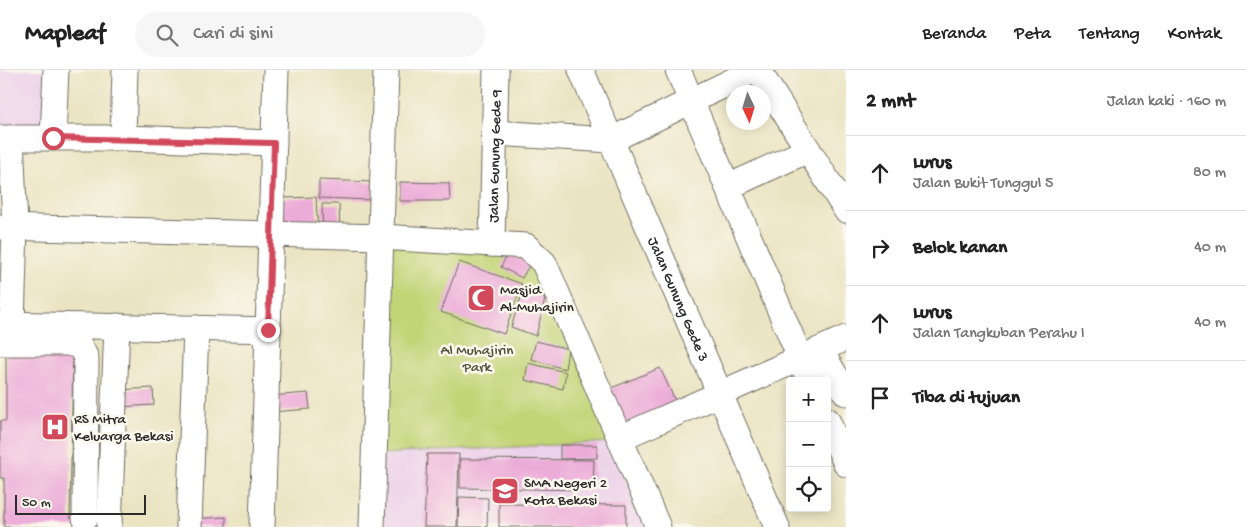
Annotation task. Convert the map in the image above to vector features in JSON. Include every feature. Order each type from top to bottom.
[{"type":"street","points":[[54,131],[56,70]]},
{"type":"street","points":[[123,138],[124,70]]},
{"type":"street","points":[[262,527],[276,70]]},
{"type":"street","points":[[372,527],[386,70]]},
{"type":"street","name":"Jalan Gunung Gede 9","points":[[492,244],[496,70]]},
{"type":"street","name":"Jalan Gunung Gede 3","points":[[581,70],[777,527]]},
{"type":"street","points":[[678,70],[728,187],[810,354],[846,393]]},
{"type":"street","points":[[494,133],[611,140],[757,70],[846,210]]},
{"type":"street","points":[[4,330],[7,227],[4,134],[54,131],[123,138],[274,143]]},
{"type":"street","points":[[728,187],[808,150]]},
{"type":"street","points":[[7,227],[381,237],[526,246],[544,263],[658,527]]},
{"type":"street","points":[[4,330],[117,326],[268,330]]},
{"type":"street","points":[[109,527],[117,326]]},
{"type":"street","points":[[189,527],[196,328]]},
{"type":"street","points":[[4,330],[80,346],[86,358],[85,518]]},
{"type":"street","points":[[620,438],[846,338]]},
{"type":"street","points":[[810,354],[810,377]]},
{"type":"street","points":[[828,422],[846,464]]},
{"type":"shaded area","points":[[0,70],[55,70],[54,129],[0,128]]},
{"type":"shaded area","name":"SMA Negeri 2 Kota Bekasi","points":[[611,442],[646,527],[379,527],[381,454]]},
{"type":"green space","name":"Al Muhajirin Park","points":[[391,245],[509,250],[539,267],[611,442],[381,454]]},
{"type":"building","points":[[319,180],[374,182],[373,200],[319,198]]},
{"type":"building","points":[[400,182],[449,183],[450,201],[400,201]]},
{"type":"building","points":[[316,197],[318,233],[282,233],[282,198]]},
{"type":"building","points":[[322,204],[339,204],[340,234],[323,235]]},
{"type":"building","points":[[508,253],[530,264],[522,278],[501,267]]},
{"type":"building","name":"Masjid Al-Muhajirin","points":[[459,262],[522,284],[504,334],[441,312]]},
{"type":"building","points":[[524,288],[545,299],[536,336],[511,327]]},
{"type":"building","points":[[536,341],[568,349],[565,369],[531,359]]},
{"type":"building","points":[[73,352],[70,518],[107,519],[107,527],[4,527],[4,478],[0,478],[0,421],[6,421],[6,353]]},
{"type":"building","points":[[528,363],[566,372],[563,389],[525,380]]},
{"type":"building","points":[[660,368],[679,409],[626,431],[609,389]]},
{"type":"building","points":[[153,388],[154,405],[119,407],[118,390]]},
{"type":"building","points":[[308,393],[310,409],[271,412],[269,396]]},
{"type":"building","points":[[560,445],[597,445],[597,458],[560,459]]},
{"type":"building","points":[[427,454],[459,454],[457,527],[424,527]]},
{"type":"building","points":[[460,459],[594,460],[593,490],[460,488]]},
{"type":"building","points":[[459,497],[488,498],[487,527],[458,527]]},
{"type":"building","points":[[499,504],[626,505],[626,527],[499,527]]},
{"type":"building","points":[[226,517],[226,527],[191,527],[191,519]]},
{"type":"place","name":"Masjid Al-Muhajirin","points":[[481,298]]},
{"type":"place","name":"RS Mitra Keluarga Bekasi","points":[[55,427]]},
{"type":"place","name":"SMA Negeri 2 Kota Bekasi","points":[[505,491]]},
{"type":"route","points":[[53,138],[123,138],[274,143],[268,330]]}]
